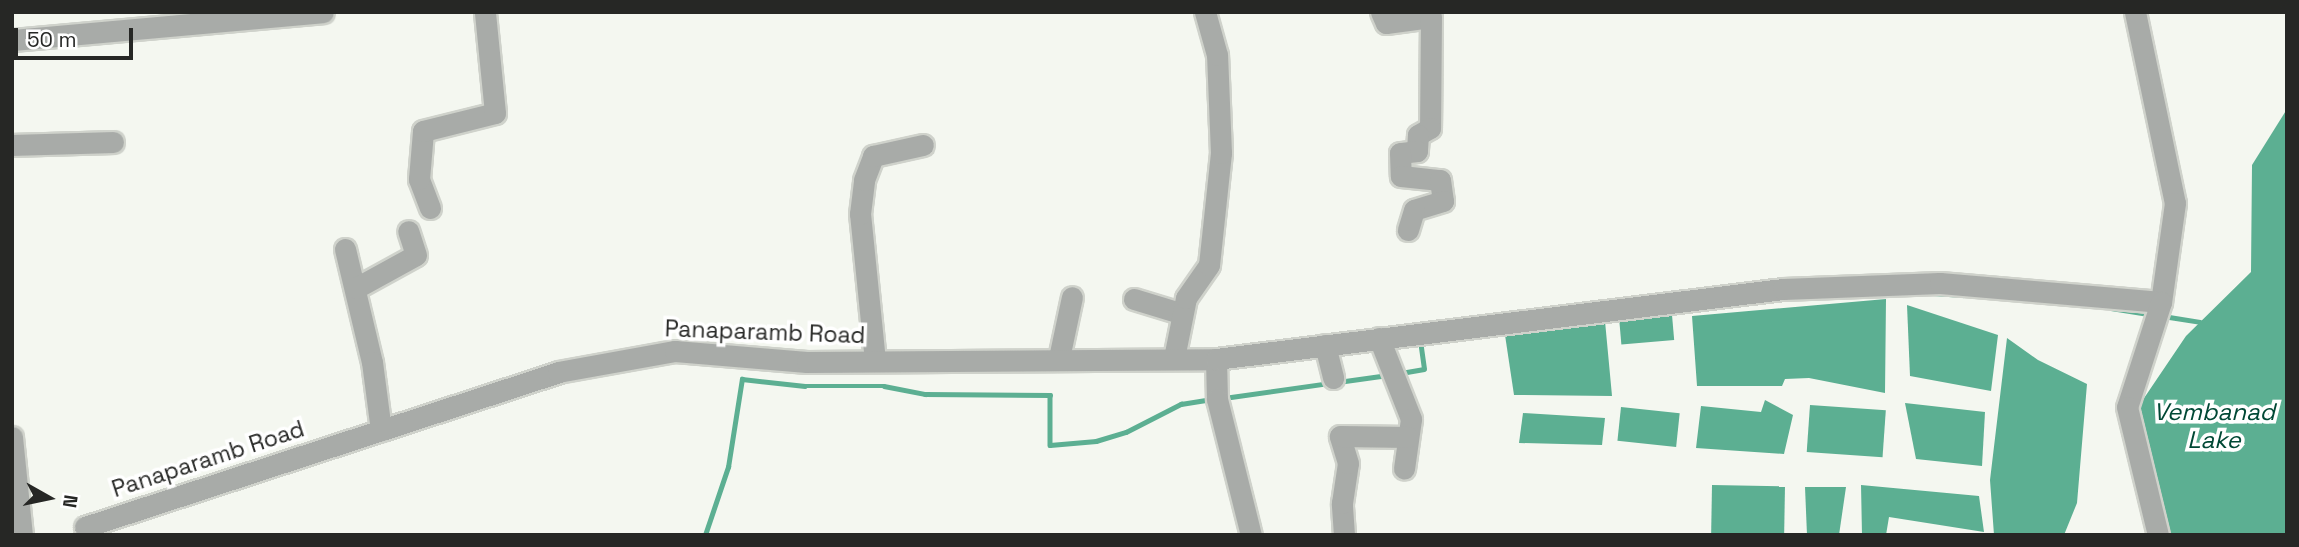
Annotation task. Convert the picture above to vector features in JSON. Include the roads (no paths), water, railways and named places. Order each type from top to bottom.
[{"type":"street","points":[[12,40],[323,12]]},
{"type":"street","points":[[430,208],[419,179],[423,131],[495,113],[485,12]]},
{"type":"street","points":[[1174,358],[1180,313],[1209,265],[1222,153],[1216,55],[1205,12]]},
{"type":"street","points":[[1381,12],[1386,23],[1430,18],[1430,128],[1418,135],[1417,151],[1400,153],[1401,176],[1440,180],[1443,201],[1413,210],[1408,230]]},
{"type":"street","points":[[2135,12],[2175,203],[2161,302],[2127,407],[2158,535]]},
{"type":"street","points":[[12,145],[113,142]]},
{"type":"street","points":[[875,361],[860,214],[864,180],[873,156],[923,145]]},
{"type":"street","points":[[356,288],[416,255],[408,231]]},
{"type":"street","points":[[345,249],[356,288],[381,430]]},
{"type":"street","name":"Panaparamb Road","points":[[85,527],[558,372],[675,351],[807,362],[1059,358],[1216,359],[1783,289],[1843,286],[1940,283],[2161,302]]},
{"type":"street","points":[[1059,358],[1072,297]]},
{"type":"street","points":[[1134,299],[1180,313]]},
{"type":"street","points":[[1379,338],[1411,419],[1404,469]]},
{"type":"street","points":[[1325,345],[1333,378]]},
{"type":"street","points":[[1216,359],[1217,399],[1251,535]]},
{"type":"street","points":[[1344,535],[1342,503],[1348,463],[1340,436],[1408,437]]},
{"type":"street","points":[[12,437],[22,535]]},
{"type":"water","name":"Vembanad Lake","points":[[2287,109],[2287,535],[2170,535],[2154,497],[2136,410],[2186,336],[2251,272],[2252,165]]},
{"type":"water","points":[[1886,299],[1885,393],[1809,378],[1785,379],[1782,386],[1697,386],[1692,316]]},
{"type":"water","points":[[1907,305],[1998,335],[1991,391],[1910,376]]},
{"type":"water","points":[[1672,315],[1674,340],[1621,345],[1619,320]]},
{"type":"water","points":[[1605,321],[1612,396],[1514,395],[1505,335]]},
{"type":"water","points":[[2007,338],[2038,360],[2087,384],[2077,503],[2064,535],[1994,535],[1990,480]]},
{"type":"water","points":[[1765,400],[1793,415],[1784,454],[1696,448],[1701,406],[1761,412]]},
{"type":"water","points":[[1905,403],[1985,412],[1982,466],[1916,459]]},
{"type":"water","points":[[1810,405],[1886,410],[1883,457],[1807,452]]},
{"type":"water","points":[[1621,407],[1680,413],[1676,447],[1617,441]]},
{"type":"water","points":[[1523,413],[1605,418],[1602,445],[1519,443]]},
{"type":"water","points":[[1712,485],[1785,486],[1784,535],[1711,535]]},
{"type":"water","points":[[1861,485],[1979,496],[1984,532],[1889,517],[1886,535],[1862,535]]},
{"type":"water","points":[[1805,487],[1846,487],[1839,535],[1807,535]]},
{"type":"waterway","points":[[1933,293],[1963,295]]},
{"type":"waterway","points":[[2111,308],[2150,314]]},
{"type":"waterway","points":[[2163,316],[2200,322]]},
{"type":"waterway","points":[[1401,373],[1424,369],[1420,339]]},
{"type":"waterway","points":[[1338,382],[1388,375]]},
{"type":"waterway","points":[[705,535],[728,467],[742,379],[805,386],[884,386],[925,394],[1050,395],[1050,445],[1096,441],[1126,432],[1181,404],[1212,399]]},
{"type":"waterway","points":[[1224,398],[1330,383]]}]
